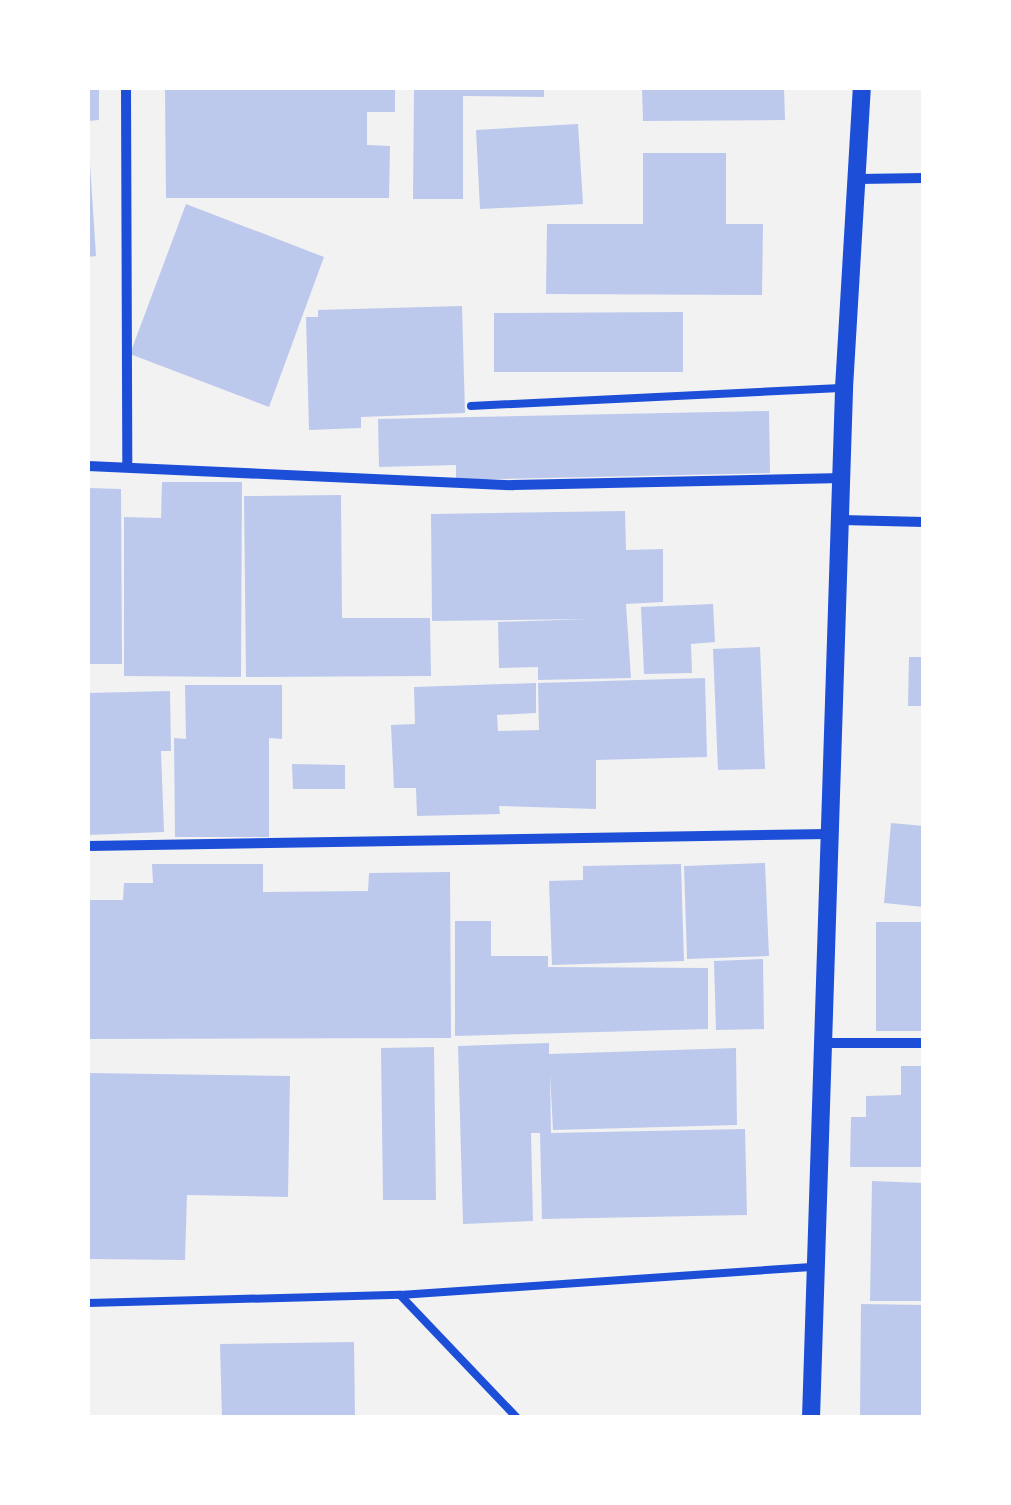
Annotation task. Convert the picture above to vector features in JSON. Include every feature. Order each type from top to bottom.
[{"type":"street","points":[[126,88],[126,466]]},
{"type":"street","points":[[811,1418],[844,388],[862,88]]},
{"type":"street","points":[[858,179],[924,178]]},
{"type":"street","points":[[88,466],[346,482],[513,485],[843,478]]},
{"type":"street","points":[[842,520],[924,522]]},
{"type":"street","points":[[88,846],[828,834]]},
{"type":"street","points":[[823,1043],[924,1043]]},
{"type":"lane","points":[[471,406],[844,388]]},
{"type":"lane","points":[[88,1303],[400,1295],[814,1267]]},
{"type":"lane","points":[[400,1295],[516,1418]]},
{"type":"building","points":[[88,88],[99,88],[99,120],[88,121]]},
{"type":"building","points":[[165,88],[395,88],[395,112],[367,112],[367,145],[390,146],[389,198],[166,198]]},
{"type":"building","points":[[414,88],[544,88],[544,97],[463,96],[463,199],[413,199]]},
{"type":"building","points":[[642,88],[784,88],[785,120],[643,121]]},
{"type":"building","points":[[578,124],[583,204],[480,209],[476,130]]},
{"type":"building","points":[[88,133],[96,256],[88,257]]},
{"type":"building","points":[[643,153],[726,153],[726,224],[763,224],[762,295],[546,294],[547,224],[643,224]]},
{"type":"building","points":[[186,204],[324,257],[269,407],[130,354]]},
{"type":"building","points":[[462,306],[465,413],[361,417],[361,428],[309,430],[306,317],[318,317],[318,310]]},
{"type":"building","points":[[683,312],[683,372],[494,372],[494,313]]},
{"type":"building","points":[[769,411],[770,473],[456,480],[456,465],[379,467],[378,419]]},
{"type":"building","points":[[162,482],[242,482],[241,677],[124,676],[124,517],[161,518]]},
{"type":"building","points":[[88,488],[121,489],[122,664],[88,664]]},
{"type":"building","points":[[341,495],[342,618],[430,618],[431,676],[246,677],[244,496]]},
{"type":"building","points":[[625,511],[626,550],[663,549],[663,602],[626,604],[631,678],[538,680],[538,667],[499,668],[498,622],[589,619],[432,621],[431,514]]},
{"type":"building","points":[[713,604],[715,642],[691,644],[692,673],[644,674],[641,607]]},
{"type":"building","points":[[760,647],[765,769],[718,770],[713,649]]},
{"type":"building","points":[[909,657],[924,657],[924,706],[908,706]]},
{"type":"building","points":[[705,678],[707,757],[596,760],[596,809],[499,806],[500,814],[417,816],[416,788],[394,788],[391,725],[415,724],[414,687],[536,683],[536,713],[497,715],[498,731],[539,730],[538,683]]},
{"type":"building","points":[[185,685],[282,685],[282,739],[269,738],[269,837],[175,837],[174,738],[186,739]]},
{"type":"building","points":[[170,691],[171,751],[161,751],[164,832],[88,835],[88,693]]},
{"type":"building","points":[[292,764],[345,765],[345,789],[293,789]]},
{"type":"building","points":[[891,823],[924,826],[924,907],[884,903]]},
{"type":"building","points":[[765,863],[769,956],[687,959],[684,866]]},
{"type":"building","points":[[152,864],[263,864],[263,892],[368,891],[369,873],[450,872],[451,1038],[88,1039],[88,900],[123,900],[124,883],[153,883]]},
{"type":"building","points":[[681,864],[684,961],[552,965],[549,881],[583,880],[583,866]]},
{"type":"building","points":[[455,921],[491,921],[491,956],[548,956],[548,967],[708,968],[708,1029],[455,1036]]},
{"type":"building","points":[[876,922],[924,922],[924,1031],[876,1031]]},
{"type":"building","points":[[763,959],[764,1029],[716,1030],[714,961]]},
{"type":"building","points":[[549,1043],[549,1054],[736,1048],[737,1125],[553,1130],[550,1073],[551,1133],[745,1129],[747,1215],[542,1219],[540,1133],[531,1133],[533,1221],[463,1224],[458,1046]]},
{"type":"building","points":[[434,1047],[436,1200],[383,1200],[381,1048]]},
{"type":"building","points":[[901,1066],[924,1066],[924,1167],[850,1167],[851,1117],[866,1117],[866,1096],[901,1095]]},
{"type":"building","points":[[88,1073],[290,1076],[288,1197],[187,1195],[185,1260],[88,1259]]},
{"type":"building","points":[[872,1181],[924,1183],[924,1301],[870,1301]]},
{"type":"building","points":[[861,1304],[924,1305],[924,1418],[860,1418]]},
{"type":"building","points":[[354,1342],[355,1418],[222,1418],[220,1344]]}]
